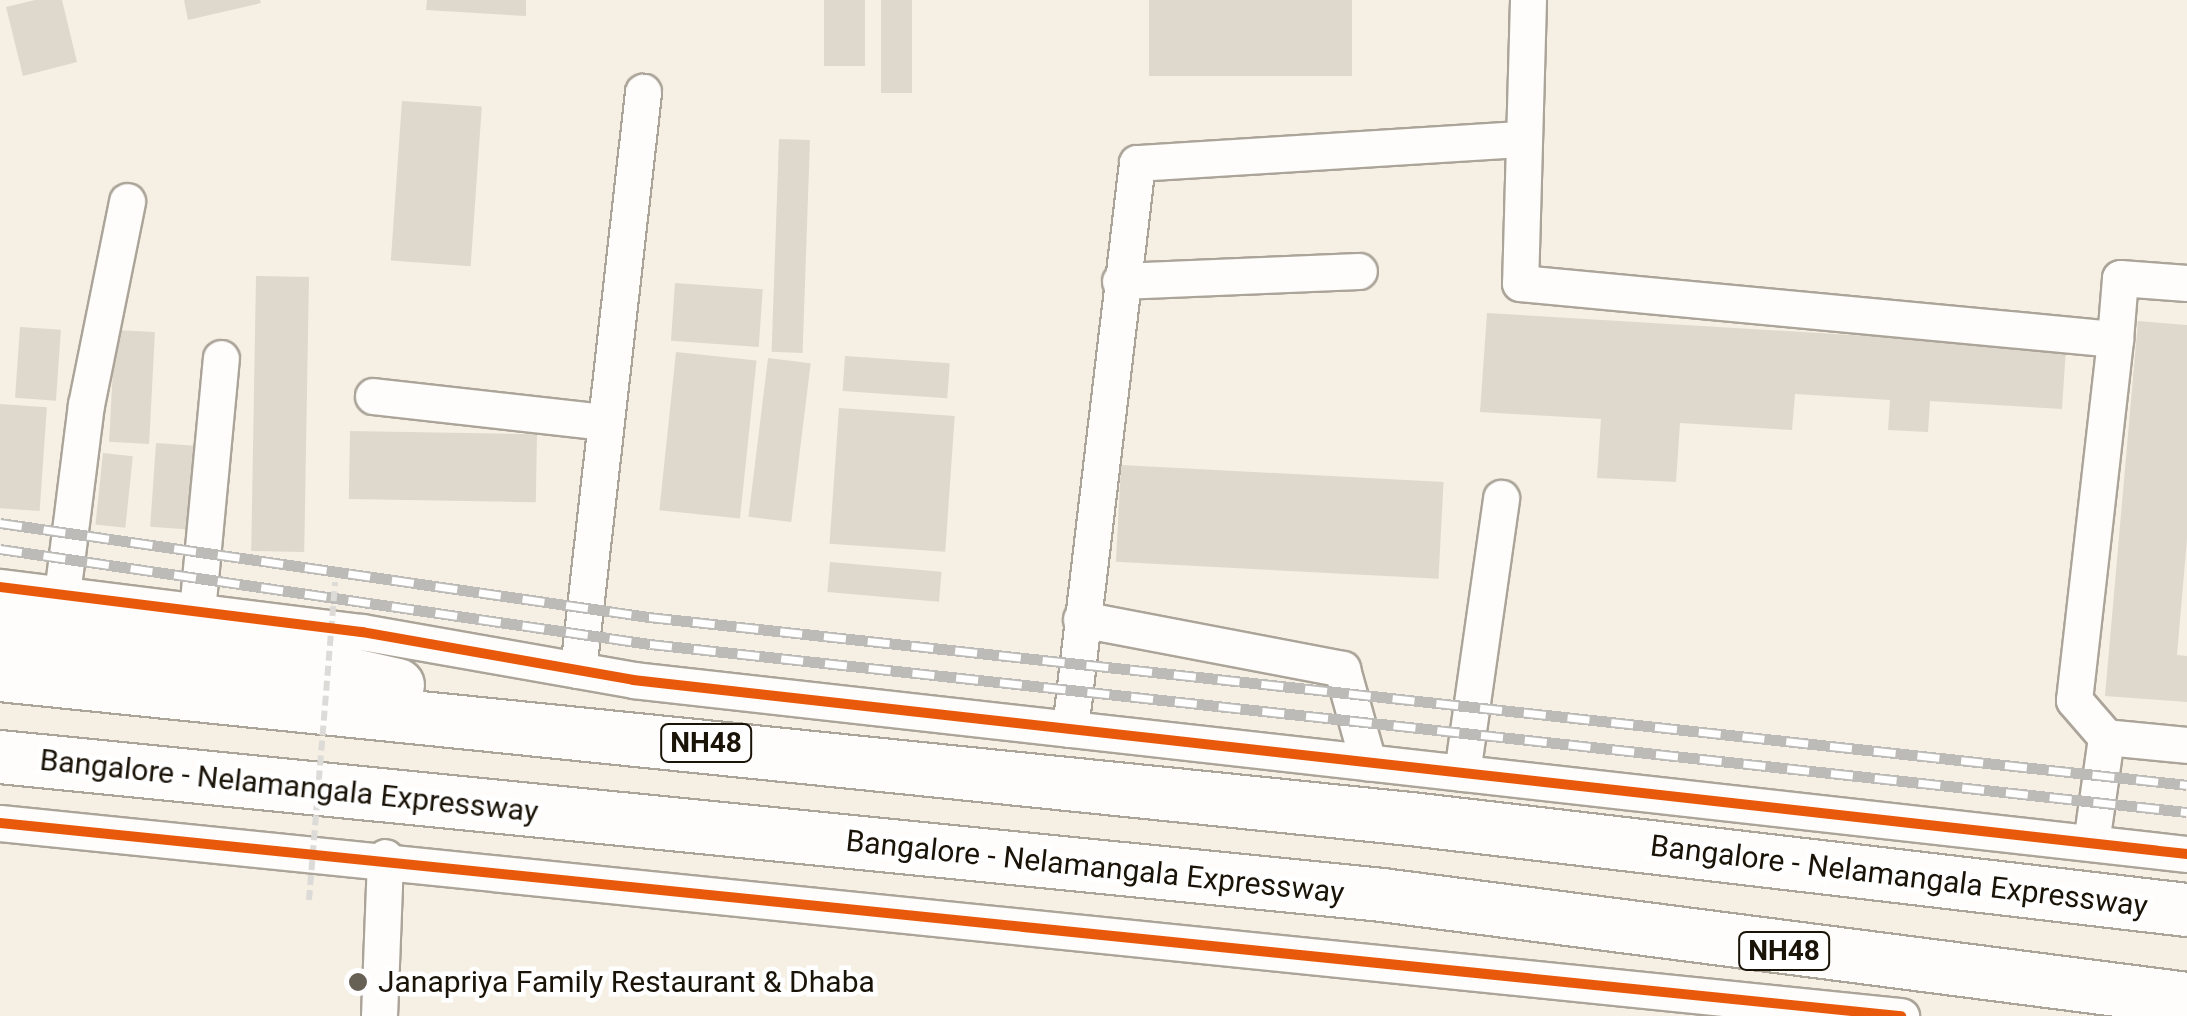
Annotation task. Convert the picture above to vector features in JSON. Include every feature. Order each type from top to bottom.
[{"type":"highway","points":[[0,624],[238,649],[601,732]]},
{"type":"highway","name":"Bangalore - Nelamangala Expressway","points":[[0,674],[601,732],[1412,818],[2187,910]]},
{"type":"highway","name":"Bangalore - Nelamangala Expressway","points":[[0,757],[1382,895],[2187,999]]},
{"type":"street","points":[[1528,0],[1518,140],[1520,283],[2114,339]]},
{"type":"street","points":[[578,670],[643,92]]},
{"type":"street","points":[[1070,729],[1120,281],[1137,163],[1518,140]]},
{"type":"street","points":[[62,594],[86,405],[128,201]]},
{"type":"street","points":[[1120,281],[1358,271]]},
{"type":"street","points":[[2187,284],[2120,278],[2074,700],[2106,737],[2187,745]]},
{"type":"street","points":[[197,611],[220,358]]},
{"type":"street","points":[[373,396],[604,422]]},
{"type":"street","points":[[1462,773],[1501,498]]},
{"type":"street","points":[[0,586],[197,611],[578,670],[2187,854]]},
{"type":"street","points":[[1081,619],[1342,669],[1368,762]]},
{"type":"street","points":[[2091,843],[2106,737]]},
{"type":"street","points":[[0,822],[386,856],[1902,1016]]},
{"type":"street","points":[[379,1016],[386,856]]},
{"type":"path","points":[[309,900],[336,582]]},
{"type":"building","points":[[35,0],[62,0],[77,62],[23,76],[6,7]]},
{"type":"building","points":[[184,0],[260,0],[261,3],[188,20]]},
{"type":"building","points":[[427,0],[526,0],[526,16],[426,10]]},
{"type":"building","points":[[824,0],[865,0],[865,66],[824,66]]},
{"type":"building","points":[[881,0],[912,0],[912,93],[881,93]]},
{"type":"building","points":[[1149,0],[1352,0],[1352,76],[1149,76]]},
{"type":"building","points":[[402,101],[482,107],[471,266],[391,261]]},
{"type":"building","points":[[779,139],[810,140],[803,353],[772,352]]},
{"type":"building","points":[[256,276],[309,277],[304,552],[251,551]]},
{"type":"building","points":[[675,283],[763,289],[759,347],[671,341]]},
{"type":"building","points":[[1487,313],[2066,348],[2062,409],[1930,401],[1928,432],[1888,430],[1890,400],[1795,394],[1792,430],[1680,423],[1676,482],[1597,478],[1601,419],[1480,412]]},
{"type":"building","points":[[2138,321],[2187,325],[2187,539],[2177,655],[2187,656],[2187,702],[2105,696]]},
{"type":"building","points":[[20,327],[61,330],[56,401],[15,398]]},
{"type":"building","points":[[115,330],[155,332],[149,444],[109,442]]},
{"type":"building","points":[[676,352],[757,360],[740,519],[659,510]]},
{"type":"building","points":[[845,356],[950,363],[947,398],[843,391]]},
{"type":"building","points":[[768,358],[811,363],[791,522],[749,517]]},
{"type":"building","points":[[0,404],[47,407],[40,511],[0,508]]},
{"type":"building","points":[[839,408],[955,416],[945,552],[830,544]]},
{"type":"building","points":[[350,431],[537,434],[536,502],[349,499]]},
{"type":"building","points":[[156,443],[195,446],[189,530],[150,527]]},
{"type":"building","points":[[103,453],[133,456],[125,528],[95,525]]},
{"type":"building","points":[[1121,465],[1444,482],[1438,579],[1116,562]]},
{"type":"building","points":[[830,562],[942,572],[939,602],[827,592]]},
{"type":"railway","points":[[0,523],[649,617],[2187,785]]},
{"type":"railway","points":[[0,549],[650,644],[2187,812]]},
{"type":"cycle path","points":[[0,587],[362,632],[633,680],[2187,854]]},
{"type":"cycle path","points":[[0,823],[1901,1016]]},
{"type":"place","name":"Janapriya Family Restaurant & Dhaba","points":[[358,982]]}]
